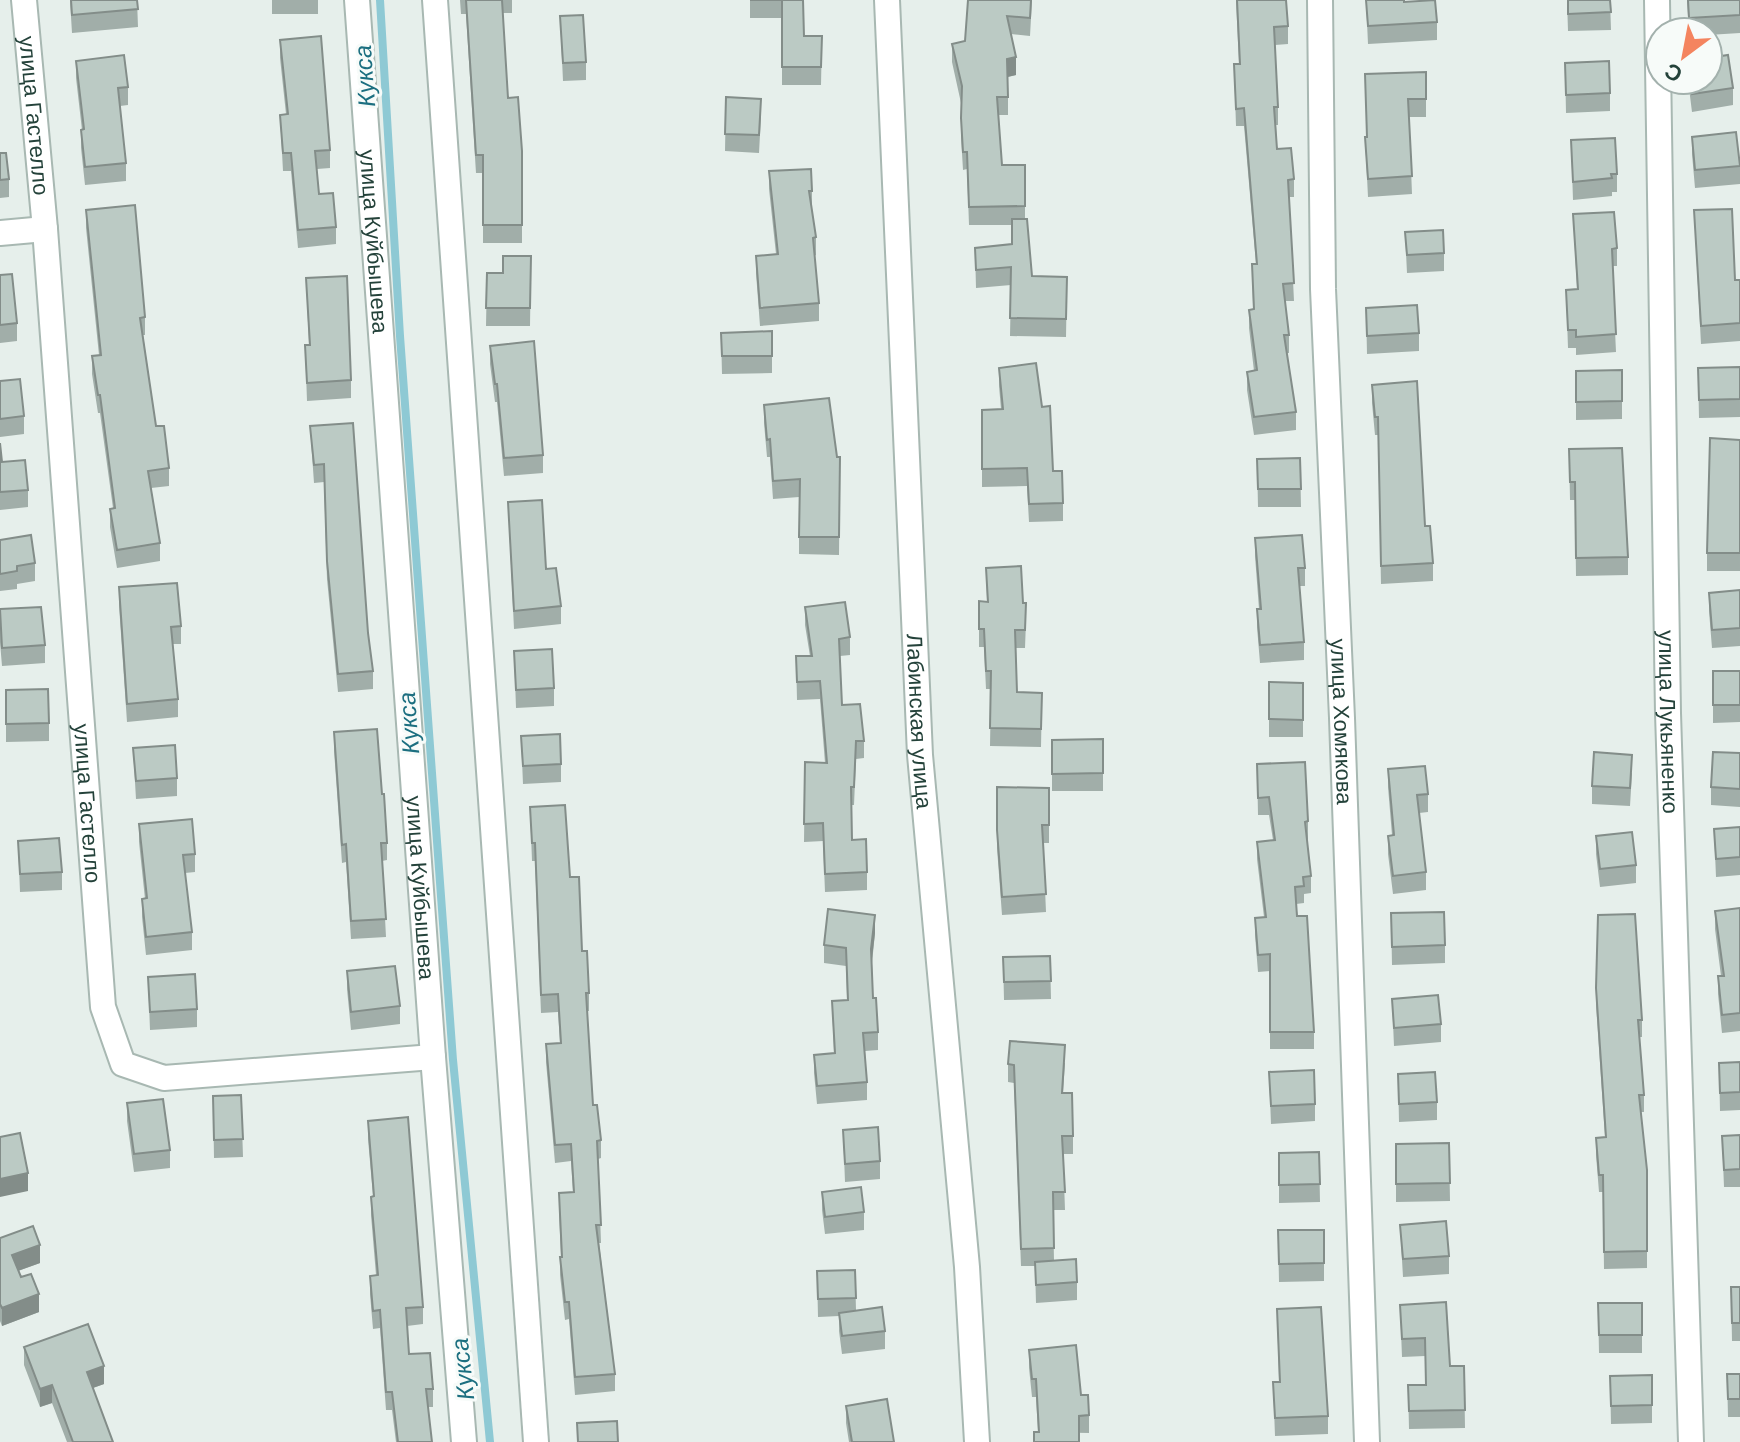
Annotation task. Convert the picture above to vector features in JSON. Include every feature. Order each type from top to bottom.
[{"type":"street","name":"улица Гастелло","points":[[24,0],[45,229],[103,1007],[123,1064],[164,1078],[433,1057]]},
{"type":"street","name":"улица Куйбышева","points":[[357,0],[433,1057],[464,1442]]},
{"type":"street","points":[[435,0],[536,1442]]},
{"type":"street","name":"Лабинская улица","points":[[887,0],[920,755],[967,1267],[977,1442]]},
{"type":"street","name":"улица Хомякова","points":[[1320,0],[1323,289],[1342,702],[1367,1442]]},
{"type":"street","name":"улица Лукьяненко","points":[[1657,0],[1668,713],[1691,1442]]},
{"type":"street","points":[[0,233],[45,229]]},
{"type":"building","points":[[71,0],[137,0],[138,9],[72,15]]},
{"type":"building","points":[[466,0],[502,0],[508,98],[518,97],[522,225],[483,225],[483,155],[476,155]]},
{"type":"building","points":[[782,0],[803,0],[804,36],[822,36],[821,67],[782,67]]},
{"type":"building","points":[[968,0],[1031,0],[1030,18],[1007,16],[1016,57],[1007,59],[1008,97],[997,97],[1002,165],[1025,165],[1025,206],[969,207],[967,152],[963,152],[961,118],[962,86],[952,44],[965,41]]},
{"type":"building","points":[[1237,0],[1286,0],[1288,26],[1274,27],[1278,107],[1274,107],[1277,149],[1291,148],[1294,179],[1288,180],[1294,283],[1283,284],[1289,335],[1284,335],[1296,412],[1254,417],[1247,372],[1257,370],[1249,310],[1254,309],[1252,264],[1257,264],[1244,108],[1236,109],[1234,64],[1240,64]]},
{"type":"building","points":[[1366,0],[1435,0],[1437,22],[1368,26]]},
{"type":"building","points":[[1568,0],[1610,0],[1611,12],[1568,14]]},
{"type":"building","points":[[1688,0],[1740,0],[1740,15],[1689,16]]},
{"type":"building","points":[[583,15],[586,62],[563,63],[560,16]]},
{"type":"building","points":[[321,36],[330,150],[315,151],[319,194],[333,193],[336,227],[298,230],[291,153],[283,153],[280,115],[288,114],[280,40]]},
{"type":"building","points":[[124,55],[128,87],[118,88],[126,163],[85,167],[76,61]]},
{"type":"building","points":[[1728,55],[1733,88],[1724,89],[1724,56]]},
{"type":"building","points":[[1609,61],[1610,93],[1566,95],[1565,63]]},
{"type":"building","points":[[1426,72],[1426,99],[1408,99],[1412,176],[1368,179],[1365,74]]},
{"type":"building","points":[[726,97],[761,99],[759,135],[725,134]]},
{"type":"building","points":[[1736,132],[1740,166],[1695,170],[1692,137]]},
{"type":"building","points":[[1615,138],[1617,174],[1611,174],[1612,178],[1573,182],[1571,140]]},
{"type":"building","points":[[0,153],[6,153],[9,179],[0,180]]},
{"type":"building","points":[[811,169],[812,191],[809,191],[816,237],[813,238],[819,303],[760,308],[756,256],[778,254],[769,171]]},
{"type":"building","points":[[135,205],[145,317],[140,318],[156,426],[164,426],[169,468],[148,471],[160,543],[117,550],[110,509],[115,508],[92,356],[101,355],[86,210]]},
{"type":"building","points":[[1732,209],[1735,280],[1740,280],[1740,323],[1701,326],[1694,210]]},
{"type":"building","points":[[1614,212],[1617,248],[1612,249],[1616,334],[1576,337],[1576,330],[1568,330],[1566,290],[1578,289],[1573,214]]},
{"type":"building","points":[[1012,219],[1027,219],[1032,276],[1067,277],[1066,319],[1010,318],[1011,267],[976,270],[975,248],[1012,244]]},
{"type":"building","points":[[1443,230],[1444,253],[1407,255],[1405,232]]},
{"type":"building","points":[[503,256],[531,256],[530,308],[486,308],[487,273],[503,273]]},
{"type":"building","points":[[12,274],[17,323],[0,325],[0,275]]},
{"type":"building","points":[[347,276],[351,380],[307,383],[305,345],[310,345],[306,278]]},
{"type":"building","points":[[1417,305],[1419,333],[1367,336],[1366,308]]},
{"type":"building","points":[[772,331],[772,356],[722,356],[721,333]]},
{"type":"building","points":[[534,341],[543,455],[504,458],[490,346]]},
{"type":"building","points":[[1036,363],[1042,407],[1050,406],[1053,471],[1062,471],[1063,503],[1029,504],[1027,468],[982,469],[982,410],[1003,409],[999,368]]},
{"type":"building","points":[[1740,367],[1740,399],[1699,400],[1698,368]]},
{"type":"building","points":[[1622,370],[1622,401],[1576,402],[1576,371]]},
{"type":"building","points":[[20,379],[24,416],[0,419],[0,381]]},
{"type":"building","points":[[1417,381],[1425,526],[1430,526],[1433,563],[1381,566],[1378,417],[1375,417],[1372,385]]},
{"type":"building","points":[[829,398],[837,457],[840,457],[839,537],[799,537],[800,479],[773,481],[764,405]]},
{"type":"building","points":[[353,423],[373,671],[338,674],[327,561],[324,464],[314,465],[310,426]]},
{"type":"building","points":[[1710,438],[1740,440],[1740,553],[1707,553]]},
{"type":"building","points":[[0,443],[2,462],[25,460],[28,490],[0,492]]},
{"type":"building","points":[[1622,448],[1628,557],[1576,558],[1575,482],[1570,482],[1569,449]]},
{"type":"building","points":[[1300,458],[1301,489],[1258,489],[1257,459]]},
{"type":"building","points":[[542,500],[546,569],[556,568],[561,606],[514,611],[508,502]]},
{"type":"building","points":[[31,535],[35,563],[17,566],[17,571],[0,574],[0,540]]},
{"type":"building","points":[[1302,535],[1305,568],[1298,568],[1304,642],[1260,645],[1257,609],[1261,609],[1255,538]]},
{"type":"building","points":[[1021,566],[1023,603],[1026,603],[1025,630],[1015,630],[1017,692],[1042,693],[1041,729],[990,728],[991,671],[986,671],[984,629],[979,629],[979,601],[988,602],[986,568]]},
{"type":"building","points":[[177,583],[181,626],[171,627],[178,699],[127,704],[119,587]]},
{"type":"building","points":[[1740,590],[1740,628],[1712,630],[1709,593]]},
{"type":"building","points":[[845,602],[850,637],[839,639],[842,705],[860,704],[864,741],[856,741],[854,787],[851,787],[852,840],[866,839],[867,872],[825,874],[823,823],[804,824],[805,762],[827,763],[820,681],[797,682],[796,656],[812,656],[805,607]]},
{"type":"building","points":[[41,607],[45,645],[2,648],[0,609]]},
{"type":"building","points":[[552,649],[554,688],[516,690],[514,651]]},
{"type":"building","points":[[1713,671],[1740,671],[1740,705],[1713,705]]},
{"type":"building","points":[[1269,682],[1303,683],[1303,720],[1269,719]]},
{"type":"building","points":[[48,689],[49,723],[6,724],[6,690]]},
{"type":"building","points":[[377,729],[387,843],[381,843],[386,919],[351,921],[334,732]]},
{"type":"building","points":[[560,734],[561,764],[523,766],[521,736]]},
{"type":"building","points":[[1103,739],[1103,773],[1052,774],[1052,740]]},
{"type":"building","points":[[175,745],[177,778],[136,781],[133,748]]},
{"type":"building","points":[[1594,752],[1632,755],[1630,788],[1592,786]]},
{"type":"building","points":[[1713,752],[1740,753],[1740,789],[1711,787]]},
{"type":"building","points":[[1305,762],[1308,821],[1305,822],[1311,876],[1303,877],[1304,886],[1295,887],[1297,916],[1307,916],[1314,1032],[1270,1032],[1270,954],[1258,955],[1255,918],[1266,917],[1257,842],[1275,840],[1269,797],[1258,798],[1257,764]]},
{"type":"building","points":[[1425,766],[1428,794],[1417,795],[1426,872],[1393,876],[1388,836],[1394,835],[1388,769]]},
{"type":"building","points":[[997,787],[1049,788],[1049,825],[1042,825],[1046,894],[1002,897]]},
{"type":"building","points":[[565,805],[570,877],[579,877],[582,951],[587,951],[589,993],[586,993],[593,1105],[597,1105],[601,1140],[597,1141],[601,1225],[596,1225],[615,1374],[575,1377],[569,1302],[565,1302],[560,1257],[559,1193],[574,1192],[571,1144],[555,1145],[546,1044],[561,1043],[558,994],[541,995],[535,843],[532,843],[530,807]]},
{"type":"building","points":[[192,819],[195,854],[183,855],[192,932],[146,937],[142,899],[147,898],[139,824]]},
{"type":"building","points":[[1740,827],[1740,857],[1716,859],[1714,829]]},
{"type":"building","points":[[1632,832],[1636,865],[1600,869],[1596,836]]},
{"type":"building","points":[[59,838],[62,872],[20,874],[18,841]]},
{"type":"building","points":[[1740,908],[1740,1013],[1722,1015],[1718,976],[1724,976],[1715,911]]},
{"type":"building","points":[[828,909],[875,915],[871,949],[878,1032],[863,1033],[867,1082],[817,1086],[814,1055],[835,1053],[832,1001],[848,1000],[846,948],[824,945]]},
{"type":"building","points":[[1444,912],[1445,945],[1392,947],[1391,913]]},
{"type":"building","points":[[1635,914],[1642,1020],[1638,1020],[1644,1095],[1639,1095],[1647,1170],[1647,1251],[1604,1252],[1603,1175],[1599,1175],[1596,1138],[1606,1137],[1596,988],[1598,915]]},
{"type":"building","points":[[1050,956],[1051,981],[1004,982],[1003,957]]},
{"type":"building","points":[[395,966],[400,1006],[351,1012],[347,971]]},
{"type":"building","points":[[195,974],[197,1009],[150,1012],[148,977]]},
{"type":"building","points":[[1438,995],[1441,1024],[1394,1028],[1392,999]]},
{"type":"building","points":[[1010,1041],[1065,1045],[1062,1093],[1072,1093],[1073,1136],[1062,1136],[1065,1192],[1053,1192],[1054,1248],[1021,1249],[1014,1065],[1008,1064]]},
{"type":"building","points":[[1740,1062],[1740,1092],[1720,1093],[1719,1063]]},
{"type":"building","points":[[1314,1070],[1315,1104],[1271,1106],[1269,1072]]},
{"type":"building","points":[[1435,1072],[1437,1102],[1399,1104],[1398,1074]]},
{"type":"building","points":[[241,1095],[243,1139],[214,1140],[213,1096]]},
{"type":"building","points":[[163,1099],[170,1150],[134,1154],[127,1103]]},
{"type":"building","points":[[408,1117],[423,1307],[406,1308],[409,1354],[430,1353],[433,1389],[426,1389],[432,1442],[398,1442],[392,1392],[386,1392],[380,1310],[373,1311],[370,1276],[378,1275],[368,1121]]},
{"type":"building","points":[[878,1127],[880,1161],[845,1164],[843,1130]]},
{"type":"building","points":[[20,1133],[28,1173],[0,1179],[0,1137]]},
{"type":"building","points":[[1740,1135],[1740,1169],[1724,1170],[1722,1136]]},
{"type":"building","points":[[1449,1143],[1450,1183],[1396,1184],[1396,1144]]},
{"type":"building","points":[[1319,1152],[1320,1184],[1279,1185],[1279,1153]]},
{"type":"building","points":[[861,1187],[864,1212],[825,1217],[822,1192]]},
{"type":"building","points":[[1446,1221],[1449,1256],[1403,1259],[1400,1225]]},
{"type":"building","points":[[33,1226],[40,1245],[12,1255],[21,1277],[31,1274],[39,1294],[2,1308],[0,1238]]},
{"type":"building","points":[[1278,1230],[1324,1230],[1324,1263],[1279,1264]]},
{"type":"building","points":[[1076,1259],[1077,1282],[1036,1285],[1035,1262]]},
{"type":"building","points":[[855,1270],[856,1298],[818,1299],[817,1271]]},
{"type":"building","points":[[1731,1287],[1740,1287],[1740,1323],[1732,1323]]},
{"type":"building","points":[[1446,1302],[1450,1366],[1464,1366],[1465,1410],[1409,1411],[1408,1385],[1426,1385],[1425,1338],[1402,1339],[1400,1305]]},
{"type":"building","points":[[1598,1303],[1642,1303],[1642,1335],[1599,1335]]},
{"type":"building","points":[[882,1307],[885,1331],[842,1336],[839,1313]]},
{"type":"building","points":[[1321,1307],[1328,1416],[1275,1418],[1273,1382],[1280,1382],[1277,1309]]},
{"type":"building","points":[[88,1324],[104,1366],[87,1372],[113,1442],[73,1442],[52,1385],[40,1389],[24,1347]]},
{"type":"building","points":[[1076,1345],[1081,1395],[1088,1395],[1089,1415],[1079,1416],[1079,1442],[1034,1442],[1034,1432],[1039,1432],[1036,1379],[1032,1379],[1029,1350]]},
{"type":"building","points":[[1727,1374],[1740,1374],[1740,1399],[1728,1399]]},
{"type":"building","points":[[1652,1375],[1652,1405],[1611,1406],[1610,1376]]},
{"type":"building","points":[[887,1399],[894,1442],[852,1442],[846,1406]]},
{"type":"building","points":[[617,1421],[618,1442],[578,1442],[577,1423]]},
{"type":"waterway","name":"Кукса","points":[[380,0],[400,336],[453,1060],[490,1442]]}]
